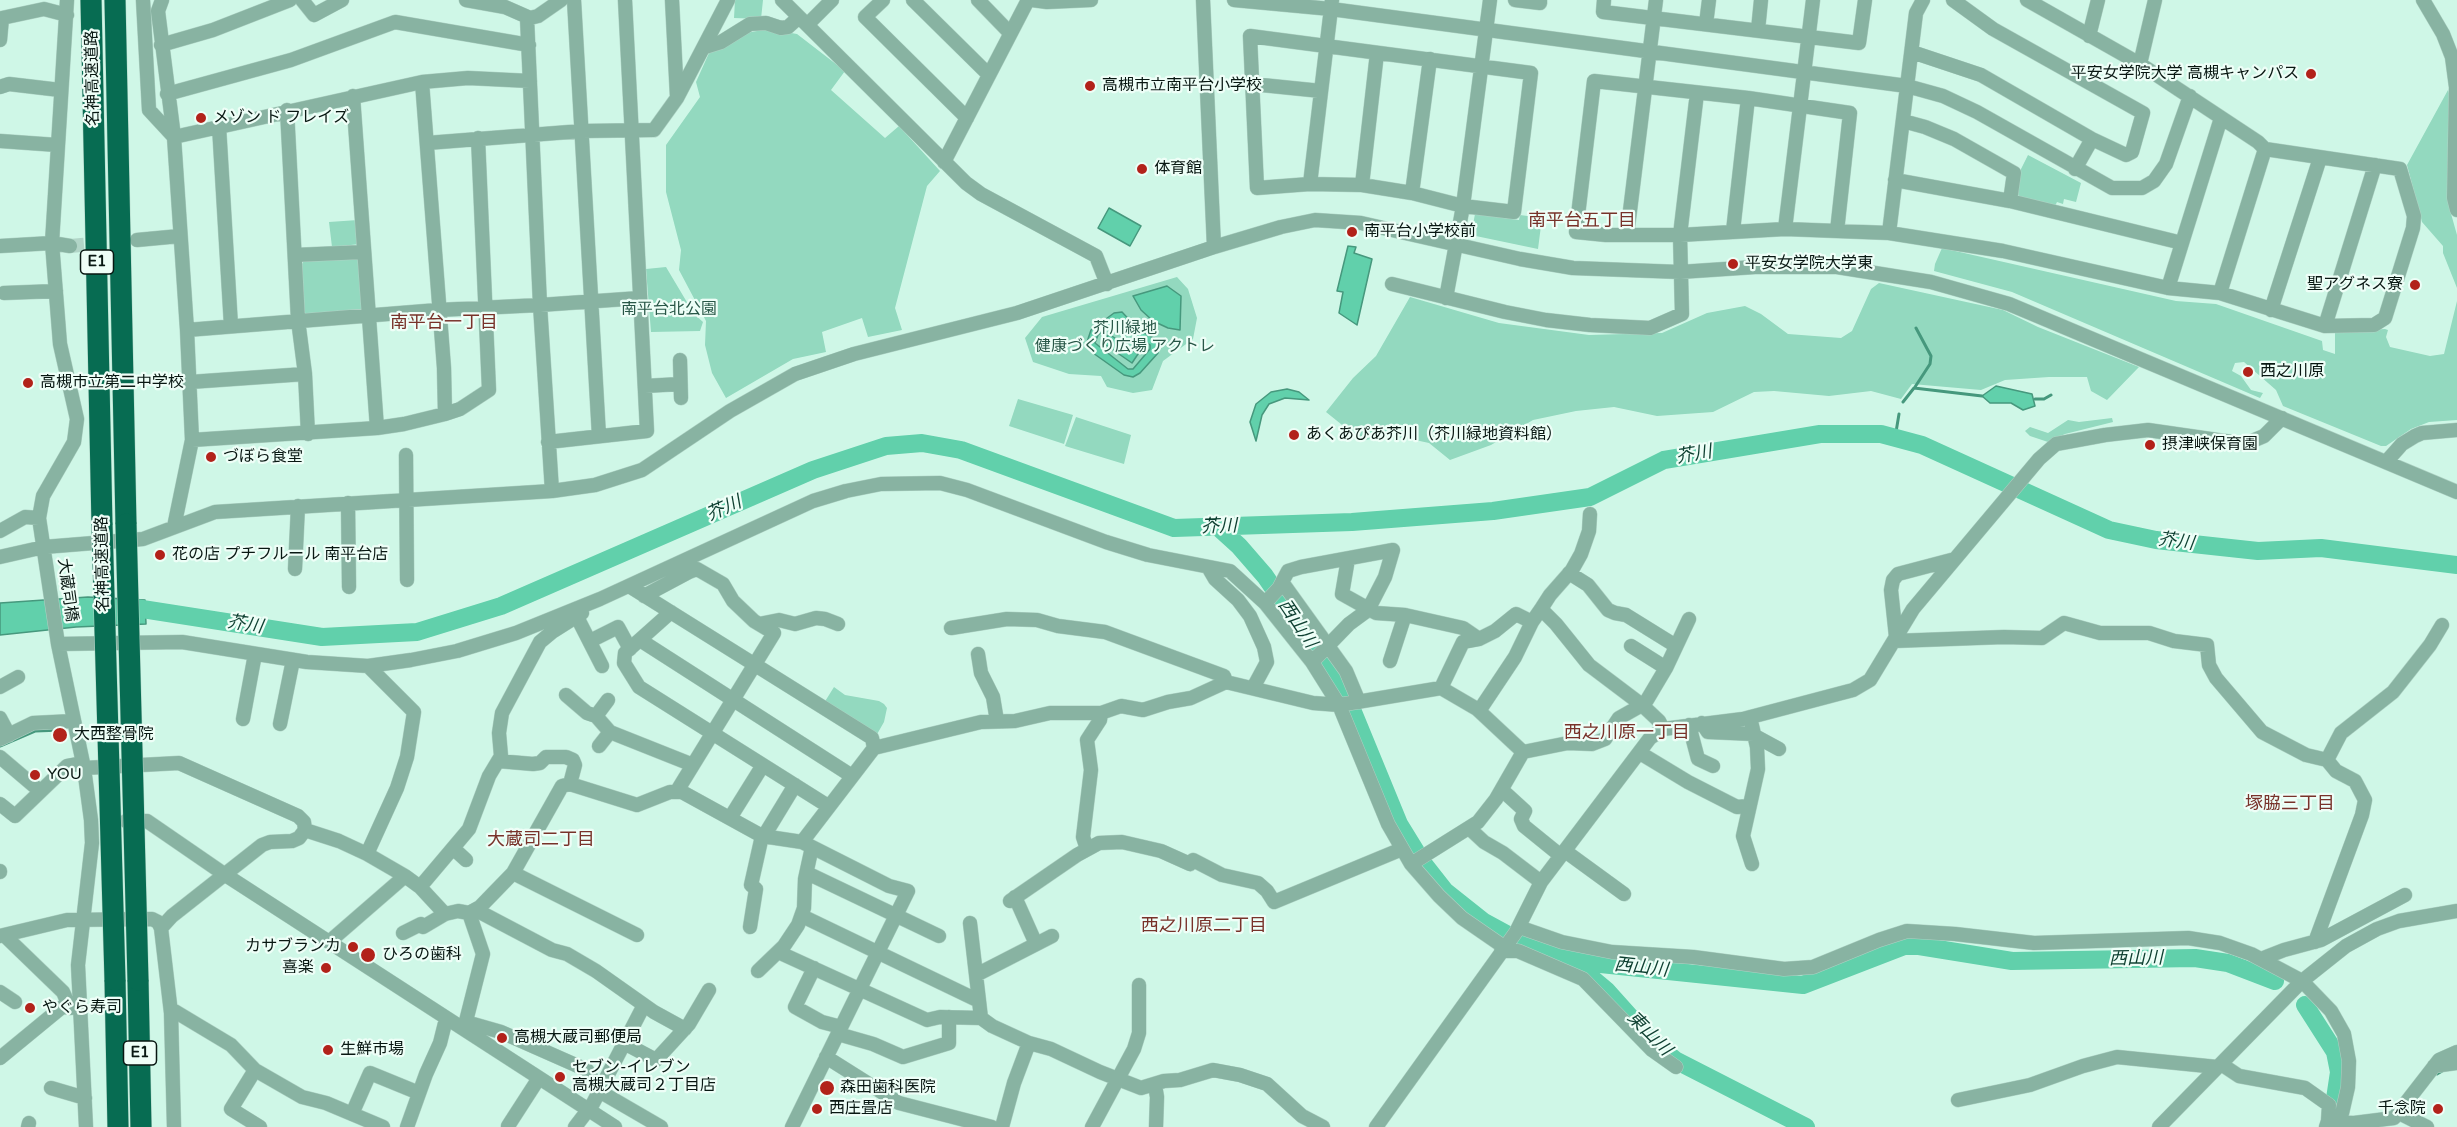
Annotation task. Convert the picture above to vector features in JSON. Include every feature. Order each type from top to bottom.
[{"type":"highway","name":"名神高速道路","points":[[91,0],[118,1127]]},
{"type":"highway","name":"名神高速道路","points":[[115,0],[141,1127]]},
{"type":"street","points":[[0,531],[25,517],[39,518],[43,496],[74,442],[77,419],[60,344],[52,243],[67,0]]},
{"type":"street","points":[[143,0],[149,110],[174,137]]},
{"type":"street","points":[[162,0],[158,11],[174,137],[188,330],[192,440],[174,527]]},
{"type":"street","points":[[161,45],[213,30],[290,0]]},
{"type":"street","points":[[302,0],[314,15],[342,0]]},
{"type":"street","points":[[466,0],[508,8],[527,18],[538,16],[561,0]]},
{"type":"street","points":[[574,0],[599,436]]},
{"type":"street","points":[[548,442],[647,431],[625,0]]},
{"type":"street","points":[[672,0],[677,98]]},
{"type":"street","points":[[427,142],[582,131],[654,130],[677,98],[728,0]]},
{"type":"street","points":[[782,0],[945,162],[981,194],[1096,256],[1107,284]]},
{"type":"street","points":[[705,47],[722,42],[750,24],[766,23],[781,28],[788,27],[803,21],[832,0]]},
{"type":"street","points":[[883,0],[865,18],[968,118]]},
{"type":"street","points":[[913,0],[989,75]]},
{"type":"street","points":[[978,0],[1010,33]]},
{"type":"street","points":[[945,162],[1028,0]]},
{"type":"street","points":[[1032,0],[1047,2],[1090,0]]},
{"type":"street","points":[[1203,0],[1214,247]]},
{"type":"street","points":[[1234,0],[1331,5],[1486,31],[1907,86],[1943,96],[1977,112],[2112,188],[2142,188],[2154,181],[2166,164],[2190,96]]},
{"type":"street","points":[[1446,298],[1463,206],[1490,0]]},
{"type":"street","points":[[1515,0],[1540,3],[1540,0]]},
{"type":"street","points":[[1604,0],[1603,12],[1859,43],[1865,0]]},
{"type":"street","points":[[1627,235],[1656,0]]},
{"type":"street","points":[[1706,24],[1709,0]]},
{"type":"street","points":[[1758,30],[1761,0]]},
{"type":"street","points":[[1785,229],[1813,0]]},
{"type":"street","points":[[1888,233],[1916,13],[1923,0]]},
{"type":"street","points":[[1912,52],[1981,75],[2092,139],[2126,156],[2132,152],[2143,113],[1993,29],[1953,0]]},
{"type":"street","points":[[1837,231],[1850,113],[1748,98],[1594,81],[1576,232],[1680,235],[1785,229],[1888,233],[2003,251],[2168,288],[2220,293],[2325,326],[2374,325],[2385,318],[2413,228],[2414,216],[2400,169],[2265,150],[2258,142],[2140,64],[2027,0]]},
{"type":"street","points":[[2089,36],[2098,0]]},
{"type":"street","points":[[2140,64],[2155,0]]},
{"type":"street","points":[[2423,0],[2443,34],[2452,57],[2456,87],[2454,198],[2457,210]]},
{"type":"street","points":[[1310,184],[1331,5]]},
{"type":"street","points":[[0,40],[2,18],[44,9],[67,15]]},
{"type":"street","points":[[527,18],[540,305],[552,491]]},
{"type":"street","points":[[167,94],[291,60],[395,22],[529,45]]},
{"type":"street","points":[[1250,36],[1377,53],[1531,72],[1514,212],[1463,206],[1412,193],[1362,185],[1310,184],[1257,188],[1250,36]]},
{"type":"street","points":[[1362,185],[1377,53]]},
{"type":"street","points":[[1412,193],[1430,59]]},
{"type":"street","points":[[174,137],[287,110],[422,82],[468,78],[530,81]]},
{"type":"street","points":[[422,82],[444,368],[445,414]]},
{"type":"street","points":[[0,87],[9,84],[60,90]]},
{"type":"street","points":[[1252,84],[1321,91]]},
{"type":"street","points":[[1392,284],[1546,320],[1650,328],[1682,314],[1680,235],[1697,93]]},
{"type":"street","points":[[353,96],[377,428]]},
{"type":"street","points":[[1733,231],[1748,98]]},
{"type":"street","points":[[287,110],[298,320],[305,374],[308,434]]},
{"type":"street","points":[[2168,288],[2221,118]]},
{"type":"street","points":[[1903,121],[1954,139],[2014,173],[2010,201]]},
{"type":"street","points":[[219,126],[231,326]]},
{"type":"street","points":[[192,440],[308,434],[404,424],[460,409],[489,390],[478,138]]},
{"type":"street","points":[[2075,168],[2092,139]]},
{"type":"street","points":[[0,141],[57,146]]},
{"type":"street","points":[[2220,293],[2265,150]]},
{"type":"street","points":[[2271,310],[2320,158]]},
{"type":"street","points":[[2325,326],[2375,165]]},
{"type":"street","points":[[1895,180],[2010,201],[2182,243]]},
{"type":"street","points":[[0,557],[44,547],[143,539],[216,512],[552,491],[596,484],[642,470],[730,411],[795,374],[854,354],[1017,313],[1214,247],[1281,227],[1315,220],[1360,223],[1520,259],[1573,268],[1680,272],[1755,267],[1837,267],[1932,282],[2009,304],[2457,492]]},
{"type":"street","points":[[137,240],[180,236]]},
{"type":"street","points":[[0,246],[52,243],[70,246]]},
{"type":"street","points":[[295,255],[364,252]]},
{"type":"street","points":[[4,293],[56,291]]},
{"type":"street","points":[[188,330],[298,320],[640,297]]},
{"type":"street","points":[[680,360],[681,398]]},
{"type":"street","points":[[190,382],[305,374]]},
{"type":"street","points":[[645,386],[680,384]]},
{"type":"street","points":[[1376,1127],[1517,930],[1541,882],[1650,738],[1663,729],[1750,717],[1853,690],[1870,680],[1913,609],[2039,459],[2056,444],[2148,430],[2246,444],[2264,436],[2282,418]]},
{"type":"street","points":[[2386,462],[2402,444],[2415,436],[2422,433],[2457,430]]},
{"type":"street","points":[[406,455],[407,580]]},
{"type":"street","points":[[57,641],[182,642],[293,660],[368,666],[457,651],[516,633],[629,586],[686,566],[813,501],[881,483],[940,483],[967,490],[1106,542],[1148,555],[1230,571],[1266,601],[1312,661],[1341,705],[1388,824],[1402,849],[1417,860],[1439,896],[1462,918],[1503,949],[1518,951],[1583,979],[1652,1050],[1676,1067]]},
{"type":"street","points":[[348,503],[349,587]]},
{"type":"street","points":[[295,569],[298,506]]},
{"type":"street","points":[[1479,711],[1515,657],[1532,622],[1550,595],[1569,573],[1586,542],[1590,514]]},
{"type":"street","name":"大蔵司橋","points":[[39,518],[57,641],[84,766],[91,820],[92,843],[75,1008],[86,1127]]},
{"type":"street","points":[[1266,601],[1281,585],[1288,571],[1393,550],[1385,577],[1368,610],[1349,624],[1329,647],[1312,661]]},
{"type":"street","points":[[1348,559],[1342,594],[1368,610],[1405,615],[1463,628],[1479,639]]},
{"type":"street","points":[[1895,639],[1891,590],[1893,580],[1898,574],[1955,559]]},
{"type":"street","points":[[644,596],[686,566]]},
{"type":"street","points":[[677,791],[774,633],[759,624],[734,601],[723,584],[697,569],[686,566]]},
{"type":"street","points":[[1208,567],[1215,579],[1238,600],[1250,616],[1264,647],[1268,662],[1253,688]]},
{"type":"street","points":[[1569,573],[1588,585],[1608,610],[1614,614],[1626,615],[1676,646]]},
{"type":"street","points":[[1281,585],[1346,671],[1359,702]]},
{"type":"street","points":[[629,586],[872,738],[874,748]]},
{"type":"street","points":[[420,887],[469,829],[489,776],[501,756],[499,733],[502,713],[540,642],[578,617],[600,599]]},
{"type":"street","points":[[1541,609],[1589,665],[1642,705],[1659,721],[1663,729]]},
{"type":"street","points":[[671,612],[625,653],[624,663],[639,687],[828,806]]},
{"type":"street","points":[[1441,688],[1463,642],[1479,639],[1495,632],[1516,614],[1532,622]]},
{"type":"street","points":[[1390,661],[1405,615]]},
{"type":"street","points":[[578,617],[602,666]]},
{"type":"street","points":[[759,624],[779,620],[795,624],[816,618],[838,624]]},
{"type":"street","points":[[951,628],[1007,619],[1037,620],[1058,626],[1105,632],[1224,676],[1226,682]]},
{"type":"street","points":[[1417,860],[1469,828],[1489,810],[1523,752],[1568,743],[1599,743],[1605,739],[1619,718],[1642,705],[1666,668],[1689,619]]},
{"type":"street","points":[[1895,639],[2004,636],[2042,638],[2064,623],[2100,633],[2149,633],[2174,641],[2207,645],[2209,665],[2216,678],[2262,732],[2306,755],[2327,760],[2336,771],[2355,781],[2365,800],[2362,815],[2315,942]]},
{"type":"street","points":[[2327,760],[2341,733],[2393,692],[2430,645],[2442,625]]},
{"type":"street","points":[[590,641],[618,627],[635,645],[733,700],[852,776]]},
{"type":"street","points":[[1631,646],[1666,668]]},
{"type":"street","points":[[243,719],[255,654]]},
{"type":"street","points":[[978,654],[981,673],[993,697],[997,721]]},
{"type":"street","points":[[280,724],[293,660]]},
{"type":"street","points":[[367,854],[398,788],[407,757],[414,712],[368,666]]},
{"type":"street","points":[[0,687],[18,677]]},
{"type":"street","points":[[758,971],[778,952],[793,933],[802,916],[807,873],[807,844],[828,806],[874,748],[981,722],[1015,721],[1050,713],[1101,713],[1114,706],[1143,710],[1191,698],[1226,682],[1313,703],[1341,705],[1441,688],[1467,701],[1523,752]]},
{"type":"street","points":[[566,695],[587,714],[596,716],[610,732],[693,765]]},
{"type":"street","points":[[596,716],[608,700]]},
{"type":"street","points":[[1087,849],[1083,837],[1091,770],[1087,740],[1100,720],[1101,713]]},
{"type":"street","points":[[1750,717],[1758,769],[1743,836],[1752,864]]},
{"type":"street","points":[[0,718],[4,737],[33,723],[73,721]]},
{"type":"street","points":[[1696,724],[1708,732],[1754,735],[1779,749]]},
{"type":"street","points":[[1696,724],[1698,759],[1713,766]]},
{"type":"street","points":[[599,746],[610,732]]},
{"type":"street","points":[[1640,753],[1688,782],[1737,807],[1748,806]]},
{"type":"street","points":[[0,757],[40,791]]},
{"type":"street","points":[[498,762],[533,764],[540,763],[546,757],[566,757],[573,760],[576,765],[570,784]]},
{"type":"street","points":[[0,804],[15,816],[67,766],[179,763],[298,816],[304,822],[305,830],[296,840],[265,844],[224,874],[172,916],[161,928]]},
{"type":"street","points":[[730,818],[763,765]]},
{"type":"street","points":[[473,911],[513,873],[562,786],[570,784],[637,805],[677,791],[763,836],[807,844],[889,886],[908,891],[792,1127]]},
{"type":"street","points":[[750,927],[756,889],[751,885],[763,836],[795,785]]},
{"type":"street","points":[[1502,790],[1525,811],[1521,819],[1524,826],[1624,894]]},
{"type":"street","points":[[91,820],[147,821],[446,1019],[465,1026],[501,1032],[587,1070],[599,1091],[661,1127]]},
{"type":"street","points":[[1469,828],[1484,842],[1503,853],[1541,882]]},
{"type":"street","points":[[305,830],[339,841],[405,876],[420,887],[445,914]]},
{"type":"street","points":[[1036,944],[1012,899],[1099,843],[1122,842],[1161,850],[1190,864],[1193,860],[1222,875],[1258,883],[1263,886],[1274,902],[1402,849]]},
{"type":"street","points":[[454,849],[466,860]]},
{"type":"street","points":[[513,873],[637,935]]},
{"type":"street","points":[[807,873],[939,936]]},
{"type":"street","points":[[329,942],[405,876]]},
{"type":"street","points":[[2261,959],[2315,942],[2346,928],[2405,895]]},
{"type":"street","points":[[2159,1127],[2302,981],[2346,946],[2377,929],[2410,918],[2457,910]]},
{"type":"street","points":[[465,1026],[483,954],[473,911]]},
{"type":"street","points":[[403,933],[421,924],[423,927],[445,914],[473,911],[552,950],[567,954],[644,1005],[691,1027]]},
{"type":"street","points":[[802,916],[980,1001]]},
{"type":"street","points":[[2,936],[67,920],[152,919],[158,922],[161,928],[171,1009],[174,1127]]},
{"type":"street","points":[[970,923],[981,1018]]},
{"type":"street","points":[[1517,930],[1612,952],[1693,957],[1784,969],[1813,967],[1907,931],[2034,943],[2188,938],[2220,943],[2261,959],[2302,981],[2331,1011],[2347,1042],[2349,1061],[2348,1087],[2331,1123]]},
{"type":"street","points":[[2,936],[63,992],[75,1008]]},
{"type":"street","points":[[976,975],[1052,936]]},
{"type":"street","points":[[778,952],[927,1020],[949,1017],[981,1018],[992,1026],[1029,1043],[1051,1049],[1083,1065],[1141,1088],[1213,1070],[1223,1070],[1267,1084],[1302,1116],[1323,1127]]},
{"type":"street","points":[[814,968],[795,1007],[822,1022],[903,1057],[949,1043],[949,1017]]},
{"type":"street","points":[[1092,1127],[1116,1078],[1134,1048],[1138,1034],[1139,985]]},
{"type":"street","points":[[624,1043],[656,1060],[691,1027],[709,990]]},
{"type":"street","points":[[0,992],[15,1002]]},
{"type":"street","points":[[575,1127],[599,1091],[644,1005]]},
{"type":"street","points":[[0,1058],[62,1007],[75,1008]]},
{"type":"street","points":[[171,1009],[231,1045],[255,1070],[302,1097],[326,1103],[383,1127]]},
{"type":"street","points":[[407,1127],[440,1043],[446,1019]]},
{"type":"street","points":[[465,1026],[539,1078],[615,1127]]},
{"type":"street","points":[[1002,1127],[1014,1083],[1029,1043]]},
{"type":"street","points":[[2331,1123],[2389,1119],[2399,1113],[2434,1066],[2445,1056],[2457,1052]]},
{"type":"street","points":[[826,1057],[899,1103],[992,1127]]},
{"type":"street","points":[[1958,1100],[2030,1085],[2083,1066],[2117,1057],[2219,1066],[2239,1076],[2305,1088],[2330,1105],[2331,1123]]},
{"type":"street","points":[[2434,1066],[2457,1063]]},
{"type":"street","points":[[255,1070],[231,1109],[260,1127]]},
{"type":"street","points":[[352,1114],[370,1073],[419,1094]]},
{"type":"street","points":[[508,1126],[539,1078]]},
{"type":"street","points":[[1155,1085],[1156,1127]]},
{"type":"street","points":[[51,1088],[85,1098]]},
{"type":"street","points":[[2399,1113],[2427,1127]]},
{"type":"green space","points":[[735,0],[763,0],[761,19],[734,18]]},
{"type":"green space","points":[[768,29],[797,34],[845,71],[831,90],[885,138],[899,126],[940,171],[927,186],[895,308],[902,330],[868,337],[862,318],[822,332],[826,352],[793,359],[726,398],[712,373],[705,345],[706,321],[679,270],[681,250],[666,192],[666,145],[700,97],[696,82],[709,53],[746,33]]},
{"type":"green space","points":[[2448,90],[2451,99],[2448,203],[2457,235],[2457,288],[2443,253],[2443,246],[2422,222],[2407,165]]},
{"type":"green space","points":[[2028,155],[2081,183],[2076,202],[2064,199],[2063,204],[2057,202],[2055,206],[2021,198],[2016,193],[2021,169]]},
{"type":"green space","points":[[1475,214],[1519,220],[1520,215],[1542,218],[1538,249],[1471,235]]},
{"type":"green space","points":[[358,220],[360,244],[332,247],[329,222]]},
{"type":"green space","points":[[1942,248],[2176,301],[2216,304],[2322,341],[2323,350],[2335,354],[2335,332],[2385,329],[2388,330],[2386,337],[2390,347],[2430,356],[2444,354],[2457,301],[2457,420],[2429,422],[2411,429],[2386,446],[2381,446],[2283,406],[2276,390],[2244,362],[2235,363],[2232,371],[2241,376],[2251,390],[2263,393],[2260,398],[2012,292],[1934,271]]},
{"type":"green space","points":[[356,255],[360,259],[365,310],[310,316],[304,312],[302,264],[305,259]]},
{"type":"green space","name":"南平台北公園","points":[[666,267],[694,314],[703,322],[700,331],[651,332],[646,269]]},
{"type":"green space","name":"芥川緑地 健康づくり広場 アクトレ","points":[[1177,277],[1188,289],[1197,318],[1193,339],[1163,361],[1152,390],[1133,393],[1107,387],[1101,376],[1069,374],[1033,362],[1025,338],[1042,317]]},
{"type":"green space","points":[[1879,283],[2003,310],[2038,327],[2139,367],[2107,400],[2091,391],[2087,377],[2049,377],[2005,380],[1981,390],[1912,384],[1901,399],[1871,391],[1829,396],[1774,391],[1754,392],[1713,412],[1657,416],[1614,407],[1576,411],[1533,420],[1491,445],[1450,460],[1429,443],[1406,438],[1382,436],[1362,441],[1326,412],[1353,378],[1376,356],[1410,297],[1499,323],[1589,335],[1662,333],[1707,313],[1745,306],[1761,314],[1788,334],[1841,338],[1852,331],[1871,289]]},
{"type":"green space","points":[[1018,399],[1073,415],[1064,444],[1009,426]]},
{"type":"green space","points":[[1076,417],[1131,435],[1124,464],[1065,446]]},
{"type":"green space","points":[[2112,418],[2113,422],[2065,434],[2048,442],[2030,436],[2025,431],[2030,427],[2048,433],[2068,420],[2079,422]]},
{"type":"green space","points":[[834,687],[845,695],[884,704],[887,708],[884,722],[876,736],[824,703]]},
{"type":"shaded area","points":[[1109,208],[1141,226],[1130,246],[1098,228]]},
{"type":"shaded area","points":[[1348,246],[1356,247],[1354,253],[1372,259],[1357,325],[1339,313],[1343,292],[1337,291]]},
{"type":"shaded area","points":[[1167,286],[1181,296],[1180,330],[1168,328],[1153,321],[1141,310],[1133,296]]},
{"type":"shaded area","points":[[1122,312],[1138,329],[1159,344],[1158,353],[1140,373],[1133,377],[1124,375],[1093,353],[1087,342],[1091,330],[1114,313]],"holes":[[[1118,320],[1124,323],[1134,335],[1150,345],[1150,349],[1133,369],[1128,369],[1095,343],[1098,335]]]},
{"type":"shaded area","points":[[1109,334],[1138,354],[1132,363],[1103,343]]},
{"type":"shaded area","points":[[1996,386],[2032,394],[2035,406],[2023,410],[2011,403],[1990,403],[1982,396]]},
{"type":"shaded area","points":[[1287,389],[1299,392],[1309,400],[1285,398],[1269,404],[1262,415],[1256,441],[1250,422],[1256,404],[1271,392]]},
{"type":"shaded area","points":[[88,597],[145,600],[146,624],[76,627],[0,635],[0,603]]},
{"type":"waterway","points":[[1915,387],[1930,364],[1931,356],[1916,328]]},
{"type":"waterway","points":[[1903,402],[1914,388],[1982,396]]},
{"type":"waterway","points":[[2035,399],[2044,399],[2051,395]]},
{"type":"waterway","points":[[1895,438],[1899,414]]},
{"type":"waterway","name":"芥川","points":[[123,606],[322,637],[417,632],[501,606],[813,470],[886,446],[922,443],[961,450],[1174,528],[1352,522],[1493,511],[1590,497],[1664,460],[1820,434],[1881,434],[1922,445],[2109,530],[2156,540],[2258,551],[2321,548],[2457,565]]},
{"type":"waterway","name":"西山川","points":[[1218,527],[1239,546],[1265,576],[1334,677],[1353,712],[1399,824],[1423,863],[1445,891],[1484,922],[1519,941],[1567,958],[1591,963],[1803,985],[1904,946],[1919,946],[2012,961],[2195,958],[2228,963],[2275,981]]},
{"type":"waterway","points":[[0,746],[35,731],[63,730]]},
{"type":"waterway","name":"東山川","points":[[1576,965],[1607,991],[1650,1039],[1675,1060],[1806,1127]]},
{"type":"waterway","name":"西山川","points":[[2305,1005],[2335,1052],[2339,1072],[2333,1112]]},
{"type":"waterway","points":[[2437,1074],[2444,1070]]},
{"type":"tunnel","points":[[70,246],[127,241]]},
{"type":"place","name":"平安女学院大学 高槻キャンパス","points":[[2311,74]]},
{"type":"place","name":"高槻市立南平台小学校","points":[[1090,86]]},
{"type":"place","name":"メゾン ド フレイズ","points":[[201,118]]},
{"type":"place","name":"体育館","points":[[1142,169]]},
{"type":"place","name":"南平台小学校前","points":[[1352,232]]},
{"type":"place","name":"平安女学院大学東","points":[[1733,264]]},
{"type":"place","name":"聖アグネス寮","points":[[2415,285]]},
{"type":"place","name":"西之川原","points":[[2248,372]]},
{"type":"place","name":"高槻市立第二中学校","points":[[28,383]]},
{"type":"place","name":"あくあぴあ芥川（芥川緑地資料館）","points":[[1294,435]]},
{"type":"place","name":"摂津峡保育園","points":[[2150,445]]},
{"type":"place","name":"づぼら食堂","points":[[211,457]]},
{"type":"place","name":"花の店 プチフルール 南平台店","points":[[160,555]]},
{"type":"place","name":"大西整骨院","points":[[60,735]]},
{"type":"place","name":"YOU","points":[[35,775]]},
{"type":"place","name":"カサブランカ","points":[[353,947]]},
{"type":"place","name":"ひろの歯科","points":[[368,955]]},
{"type":"place","name":"喜楽","points":[[326,968]]},
{"type":"place","name":"やぐら寿司","points":[[30,1008]]},
{"type":"place","name":"高槻大蔵司郵便局","points":[[502,1038]]},
{"type":"place","name":"生鮮市場","points":[[328,1050]]},
{"type":"place","name":"セブン-イレブン 高槻大蔵司２丁目店","points":[[560,1077]]},
{"type":"place","name":"森田歯科医院","points":[[827,1088]]},
{"type":"place","name":"西庄畳店","points":[[817,1109]]},
{"type":"place","name":"千念院","points":[[2438,1109]]},
{"type":"district","name":"南平台五丁目","points":[[1582,221]]},
{"type":"district","name":"南平台一丁目","points":[[444,323]]},
{"type":"district","name":"西之川原一丁目","points":[[1627,733]]},
{"type":"district","name":"塚脇三丁目","points":[[2290,804]]},
{"type":"district","name":"大蔵司二丁目","points":[[541,840]]},
{"type":"district","name":"西之川原二丁目","points":[[1204,926]]}]
